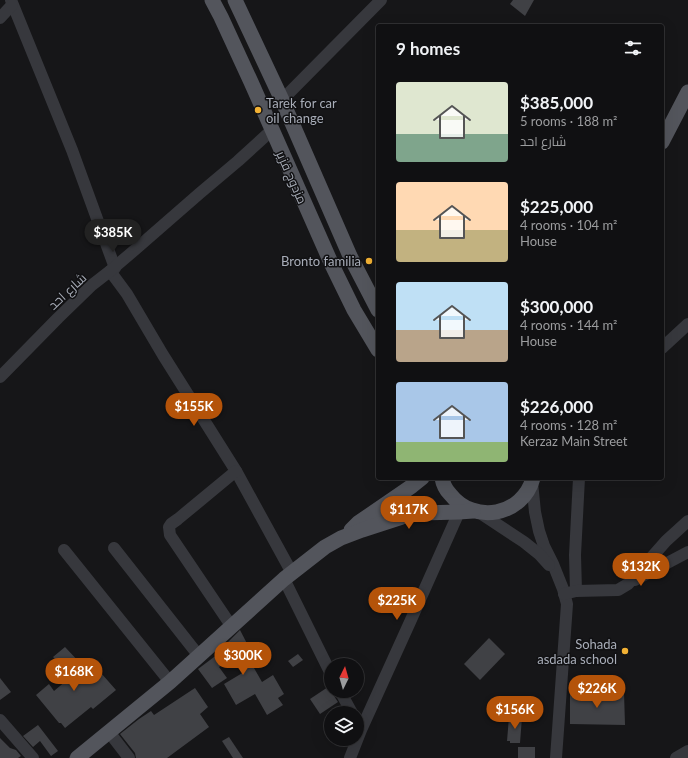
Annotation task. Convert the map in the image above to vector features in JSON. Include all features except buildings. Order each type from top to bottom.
[{"type":"main road","name":"مزدوج قزير","points":[[212,0],[251,82],[332,265],[354,310],[376,347]]},
{"type":"main road","name":"مزدوج قزير","points":[[236,0],[270,73],[350,256],[376,306]]},
{"type":"main road","points":[[251,82],[270,73]]},
{"type":"main road","points":[[664,138],[688,92]]},
{"type":"main road","points":[[341,538],[358,523],[419,480]]},
{"type":"main road","points":[[442,480],[454,500],[471,512]]},
{"type":"main road","points":[[77,758],[170,682],[288,576],[325,547],[341,538],[362,530],[402,517],[421,513],[499,512],[512,506],[523,498],[533,480]]},
{"type":"street","points":[[282,100],[381,0]]},
{"type":"street","points":[[0,18],[11,2]]},
{"type":"street","points":[[11,2],[72,150],[112,270],[163,355],[236,471],[288,576],[324,658]]},
{"type":"street","name":"شارع احد","points":[[0,377],[92,285],[112,270],[272,130]]},
{"type":"street","points":[[664,346],[688,324]]},
{"type":"street","points":[[232,627],[170,535],[169,527],[236,471]]},
{"type":"street","points":[[533,480],[535,512],[539,531],[557,574]]},
{"type":"street","points":[[556,758],[566,604],[570,593],[575,555],[579,480]]},
{"type":"street","points":[[364,716],[410,622],[471,512],[524,542],[539,554],[557,574],[570,593]]},
{"type":"street","points":[[628,584],[666,541],[688,521]]},
{"type":"street","points":[[114,548],[199,656]]},
{"type":"street","points":[[64,550],[170,682]]},
{"type":"street","points":[[570,593],[618,590],[688,552]]},
{"type":"street","points":[[0,720],[33,758]]},
{"type":"street","points":[[109,732],[129,758]]},
{"type":"street","points":[[350,758],[353,746]]},
{"type":"street","points":[[676,758],[688,750]]},
{"type":"place","name":"Tarek for car oil change","points":[[258,110]]},
{"type":"place","name":"Bronto familia","points":[[369,261]]},
{"type":"place","name":"Sohada asdada school","points":[[625,651]]}]
